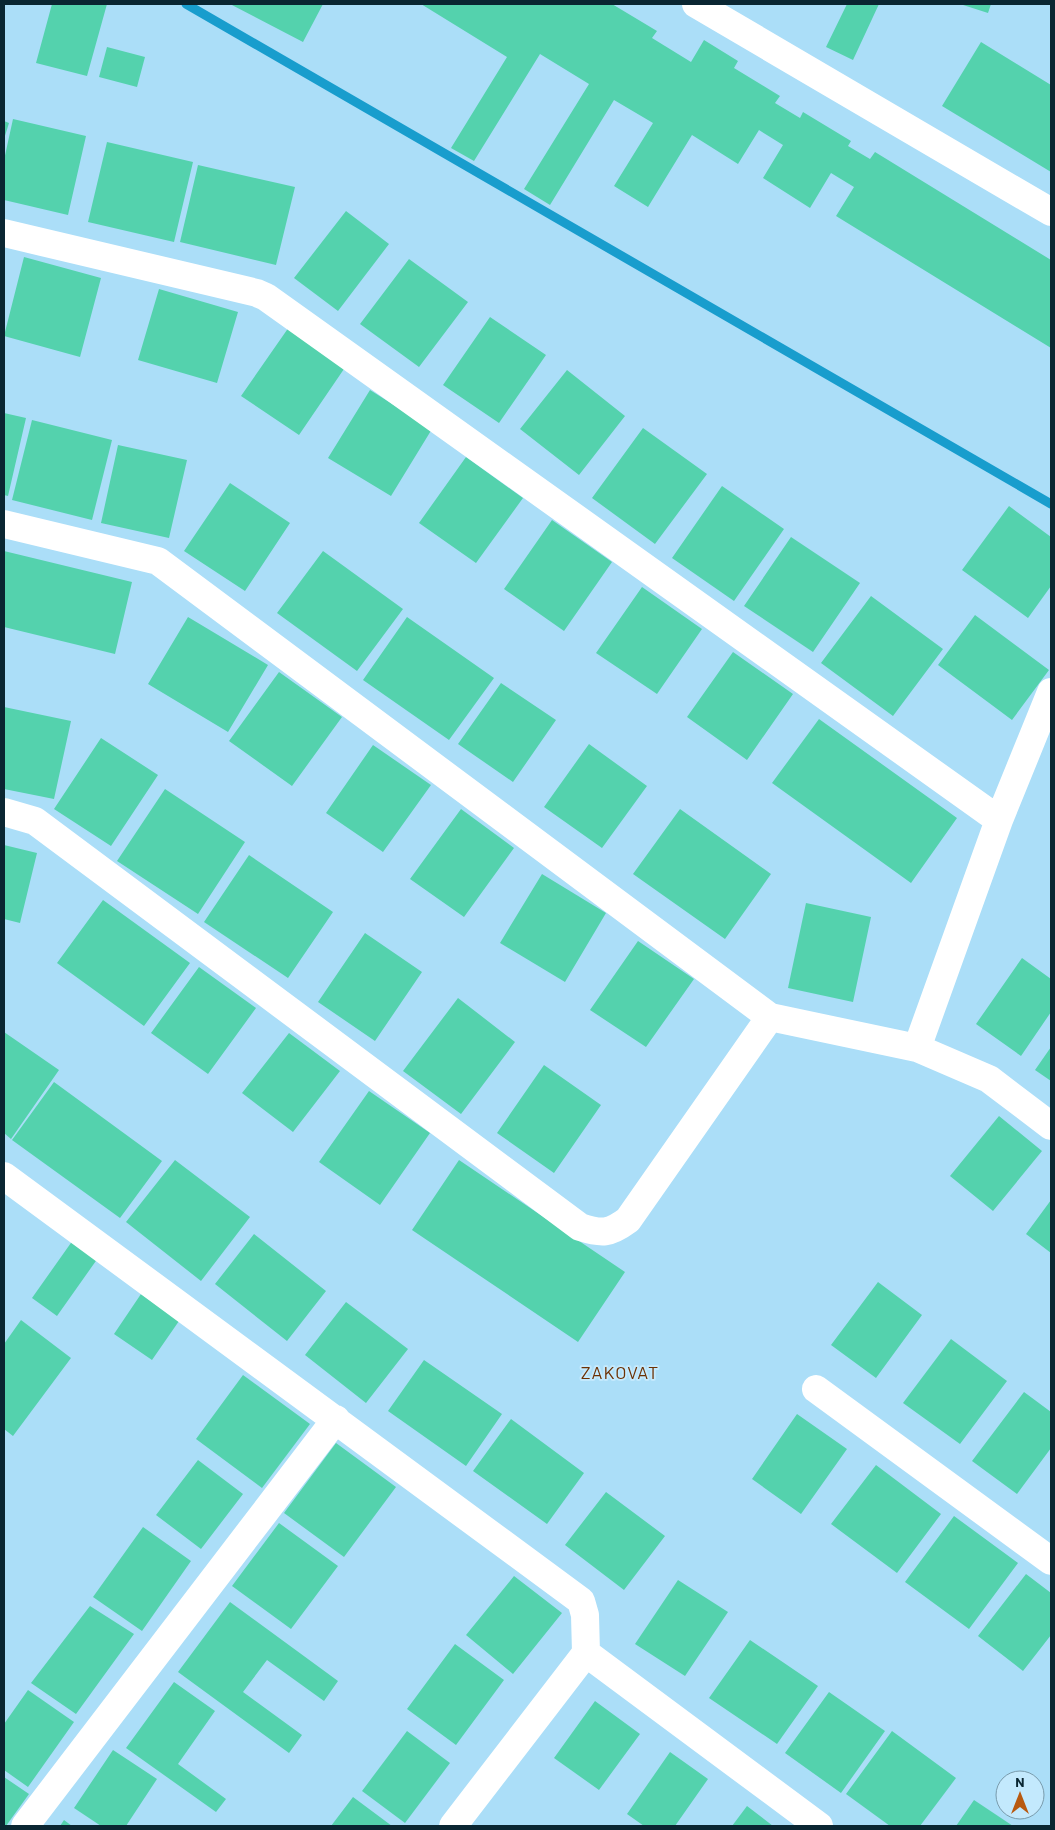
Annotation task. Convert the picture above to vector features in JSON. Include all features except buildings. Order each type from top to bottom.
[{"type":"street","points":[[696,4],[1051,212]]},
{"type":"street","points":[[4,233],[257,292],[266,297],[1000,820]]},
{"type":"street","points":[[4,524],[158,561],[770,1017],[917,1048],[989,1079],[1051,1126]]},
{"type":"street","points":[[917,1048],[1000,820],[1051,692]]},
{"type":"street","points":[[4,812],[35,821],[580,1226],[598,1233],[613,1231],[628,1220],[770,1017]]},
{"type":"street","points":[[4,1176],[581,1601],[585,1615],[586,1653],[453,1826]]},
{"type":"street","points":[[816,1389],[1051,1561]]},
{"type":"street","points":[[26,1826],[336,1419]]},
{"type":"street","points":[[586,1653],[819,1826]]},
{"type":"waterway","points":[[186,4],[1051,504]]},
{"type":"district","name":"ZAKOVAT","points":[[620,1372]]}]
